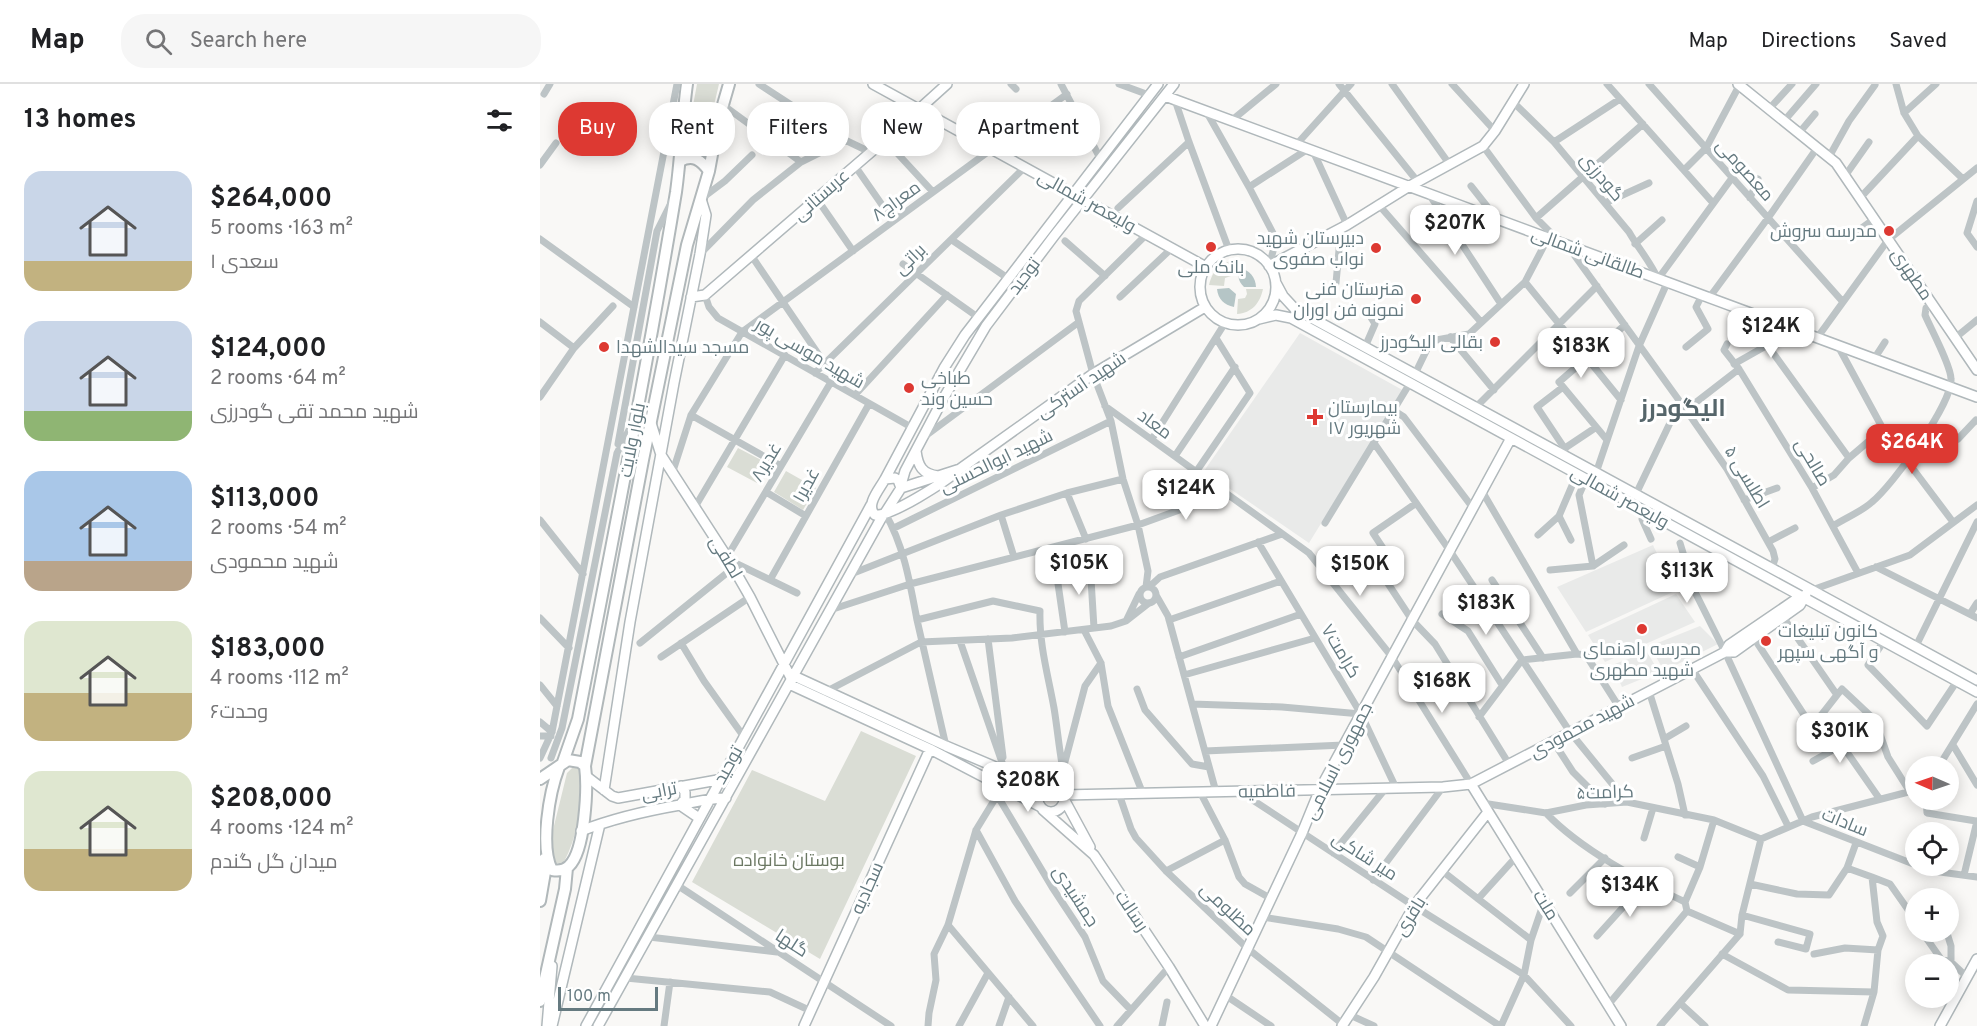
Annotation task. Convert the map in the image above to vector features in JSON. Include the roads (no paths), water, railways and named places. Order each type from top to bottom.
[{"type":"main road","name":"بلوار ولایت","points":[[685,102],[687,84]]},
{"type":"main road","name":"بلوار ولایت","points":[[724,102],[729,84]]},
{"type":"main road","name":"ولیعصر شمالی","points":[[873,84],[906,102]]},
{"type":"main road","name":"عربستانی","points":[[928,102],[946,84]]},
{"type":"main road","name":"توحید","points":[[586,1026],[944,368],[958,345],[1158,84]]},
{"type":"main road","name":"توحید","points":[[598,1026],[901,486],[905,471],[915,451],[971,350],[986,326],[1174,84]]},
{"type":"main road","points":[[1269,266],[1483,146],[1524,84]]},
{"type":"main road","name":"مطهری","points":[[1739,84],[1836,163],[1977,370]]},
{"type":"main road","name":"طالقانی شمالی","points":[[1165,96],[1977,397]]},
{"type":"main road","name":"بلوار ولایت","points":[[543,855],[544,819],[549,796],[578,719],[637,416],[680,156]]},
{"type":"main road","name":"بلوار ولایت","points":[[567,868],[575,858],[586,805],[586,771],[651,422],[687,245],[712,156]]},
{"type":"main road","name":"عربستانی","points":[[705,295],[866,156]]},
{"type":"main road","name":"ولیعصر شمالی","points":[[1003,156],[1206,267]]},
{"type":"main road","points":[[680,161],[692,157],[698,159],[709,171]]},
{"type":"main road","points":[[604,790],[630,622],[700,254],[706,215],[701,199]]},
{"type":"main road","points":[[1240,249],[1261,257],[1269,266],[1276,283],[1273,301],[1259,319],[1248,324],[1225,323],[1205,307],[1200,286],[1206,267],[1212,259],[1229,250],[1240,249]]},
{"type":"main road","name":"ولیعصر شمالی","points":[[1276,283],[1283,296],[1295,309],[1365,347],[1511,438],[1977,692]]},
{"type":"main road","points":[[691,297],[705,295]]},
{"type":"main road","name":"شهید آسترکی","points":[[884,514],[946,481],[1093,374],[1205,307]]},
{"type":"main road","name":"ولیعصر شمالی","points":[[1259,319],[1276,315],[1291,318],[1476,407],[1561,450],[1596,473],[1977,680]]},
{"type":"main road","points":[[958,345],[971,350]]},
{"type":"main road","points":[[651,422],[661,455]]},
{"type":"main road","name":"جمهوری اسلامی","points":[[1211,1026],[1302,833],[1320,789],[1511,438]]},
{"type":"main road","points":[[915,451],[922,470],[930,475],[941,476]]},
{"type":"main road","name":"لطفی","points":[[661,455],[730,562],[791,680]]},
{"type":"main road","points":[[885,479],[895,478],[901,486],[960,469]]},
{"type":"main road","points":[[871,505],[872,514],[878,516],[884,514]]},
{"type":"main road","points":[[1803,597],[1812,590]]},
{"type":"main road","name":"شهید محمودی","points":[[1725,651],[1734,652],[1800,605],[1803,597]]},
{"type":"main road","name":"شهید محمودی","points":[[1471,784],[1725,651],[1729,645],[1795,600],[1803,597]]},
{"type":"main road","points":[[791,680],[825,692],[1005,771],[1052,786],[1066,796],[1070,813],[1094,855]]},
{"type":"main road","name":"رسالت","points":[[791,680],[930,749],[999,791],[1041,808],[1094,855],[1169,967],[1205,1026]]},
{"type":"main road","name":"سجادیه","points":[[804,1026],[930,749]]},
{"type":"main road","points":[[540,779],[561,765],[574,760],[580,762],[586,771]]},
{"type":"main road","name":"ترابی","points":[[586,771],[604,790],[618,798],[738,777]]},
{"type":"main road","name":"فاطمیه","points":[[1066,796],[1443,787],[1471,784]]},
{"type":"main road","name":"ملت","points":[[1471,784],[1621,1026]]},
{"type":"main road","points":[[681,786],[685,792],[685,800],[680,805],[699,818]]},
{"type":"main road","points":[[1052,786],[1038,793],[1041,808],[1050,812],[1057,810],[1066,796]]},
{"type":"main road","points":[[1070,813],[1077,803],[1085,798],[1103,794]]},
{"type":"main road","name":"ترابی","points":[[581,831],[614,818],[659,807],[710,798],[726,798]]},
{"type":"main road","name":"باقری","points":[[1343,1026],[1414,906],[1488,812]]},
{"type":"main road","points":[[552,1026],[600,824]]},
{"type":"main road","points":[[540,1001],[566,889],[567,868],[552,870],[543,855]]},
{"type":"main road","points":[[540,897],[543,855]]},
{"type":"main road","points":[[547,1026],[554,934]]},
{"type":"main road","points":[[1940,1026],[1977,959]]},
{"type":"street","points":[[544,94],[550,84]]},
{"type":"street","points":[[545,757],[558,706],[677,84]]},
{"type":"street","points":[[759,84],[787,102]]},
{"type":"street","points":[[1061,84],[1100,158]]},
{"type":"street","points":[[1119,84],[1149,95]]},
{"type":"street","points":[[1231,121],[1276,84]]},
{"type":"street","points":[[1339,84],[1418,183]]},
{"type":"street","points":[[1296,145],[1351,84]]},
{"type":"street","points":[[1392,84],[1450,165]]},
{"type":"street","points":[[1452,84],[1495,131]]},
{"type":"street","points":[[1607,84],[1713,203]]},
{"type":"street","name":"معصومی","points":[[1649,84],[1843,302]]},
{"type":"street","points":[[1684,170],[1706,148],[1739,84]]},
{"type":"street","points":[[1769,109],[1792,84]]},
{"type":"street","points":[[1784,122],[1816,84]]},
{"type":"street","points":[[1896,84],[1904,112],[1918,136],[1963,179]]},
{"type":"street","points":[[1904,112],[1936,84]]},
{"type":"street","points":[[1829,157],[1849,121],[1875,86]]},
{"type":"street","name":"معراج۸","points":[[1056,102],[1067,94]]},
{"type":"street","points":[[1554,142],[1620,99]]},
{"type":"street","points":[[1175,100],[1229,250]]},
{"type":"street","name":"گودرزی","points":[[1513,102],[1554,142],[1629,231],[1635,244],[1662,281]]},
{"type":"street","points":[[1206,111],[1275,237],[1269,266]]},
{"type":"street","points":[[735,114],[801,162]]},
{"type":"street","points":[[1799,133],[1815,114]]},
{"type":"street","points":[[1536,218],[1643,124]]},
{"type":"street","points":[[1860,198],[1918,136]]},
{"type":"street","points":[[1118,208],[1189,142]]},
{"type":"street","points":[[1845,176],[1869,142]]},
{"type":"street","points":[[540,165],[556,143]]},
{"type":"street","name":"اطلسی ۵","points":[[1483,146],[1536,218],[1564,244],[1597,286],[1686,410],[1726,469],[1768,542],[1775,555],[1772,568]]},
{"type":"street","points":[[1686,347],[1708,329],[1696,307],[1768,218],[1817,147]]},
{"type":"street","points":[[1249,187],[1311,150],[1344,226],[1336,284]]},
{"type":"street","points":[[701,199],[725,181],[751,156]]},
{"type":"street","points":[[700,254],[753,200],[801,162],[813,156]]},
{"type":"street","points":[[900,156],[933,192]]},
{"type":"street","name":"معراج۸","points":[[742,332],[983,156]]},
{"type":"street","points":[[855,166],[887,212]]},
{"type":"street","name":"براتی","points":[[816,373],[1025,167]]},
{"type":"street","points":[[1817,338],[1888,240],[1975,171]]},
{"type":"street","points":[[1596,473],[1662,281],[1732,178]]},
{"type":"street","points":[[1750,198],[1758,179]]},
{"type":"street","points":[[1605,203],[1649,183]]},
{"type":"street","points":[[1471,186],[1498,220]]},
{"type":"street","points":[[545,757],[562,728],[617,453],[657,231],[675,194]]},
{"type":"street","points":[[1429,194],[1501,303]]},
{"type":"street","points":[[817,199],[853,251]]},
{"type":"street","points":[[1977,201],[1967,233],[1977,247]]},
{"type":"street","points":[[1378,204],[1481,322]]},
{"type":"street","points":[[1852,235],[1874,219]]},
{"type":"street","points":[[1635,244],[1662,220]]},
{"type":"street","points":[[1147,234],[1079,301],[1076,311],[1093,374],[1111,421],[1123,479],[1138,525],[1148,571],[1148,586]]},
{"type":"street","points":[[1325,523],[1412,378],[1431,341],[1469,333],[1525,282],[1548,238]]},
{"type":"street","points":[[540,239],[634,307]]},
{"type":"street","points":[[952,240],[1009,279]]},
{"type":"street","points":[[1065,241],[1105,276]]},
{"type":"street","points":[[1120,297],[1172,248]]},
{"type":"street","points":[[751,255],[825,364]]},
{"type":"street","points":[[903,264],[980,318]]},
{"type":"street","points":[[1525,282],[1621,400]]},
{"type":"street","points":[[1476,407],[1597,286]]},
{"type":"street","name":"شهید موسی پور","points":[[705,295],[709,307],[718,318],[911,427]]},
{"type":"street","points":[[855,395],[947,295]]},
{"type":"street","points":[[1833,526],[1873,501],[1907,461],[1934,422],[1951,387],[1952,377],[1925,315],[1926,308],[1932,304]]},
{"type":"street","points":[[540,397],[574,348],[613,306]]},
{"type":"street","points":[[1365,308],[1375,324],[1365,347]]},
{"type":"street","points":[[1955,338],[1977,320]]},
{"type":"street","points":[[922,438],[1078,322]]},
{"type":"street","points":[[1152,439],[1225,323]]},
{"type":"street","points":[[541,325],[574,348]]},
{"type":"street","points":[[1607,441],[1559,382],[1625,325]]},
{"type":"street","points":[[1686,410],[1737,367],[1794,330]]},
{"type":"street","points":[[672,474],[691,415],[742,332]]},
{"type":"street","points":[[1450,337],[1494,390]]},
{"type":"street","points":[[1196,472],[1250,393],[1216,338]]},
{"type":"street","points":[[1874,359],[1885,342]]},
{"type":"street","name":"صالحی","points":[[1727,344],[1724,350],[1737,367],[1812,488],[1858,573]]},
{"type":"street","points":[[1768,346],[1849,458]]},
{"type":"street","points":[[1838,346],[1883,429],[1953,522]]},
{"type":"street","points":[[695,507],[784,356]]},
{"type":"street","points":[[1175,456],[1235,368]]},
{"type":"street","name":"غدیر۸","points":[[730,562],[766,492],[831,382]]},
{"type":"street","points":[[1563,387],[1537,407],[1561,450],[1595,428]]},
{"type":"street","points":[[1636,495],[1680,402]]},
{"type":"street","name":"غدیر۱","points":[[770,580],[869,404]]},
{"type":"street","name":"معاد","points":[[1105,406],[1309,553],[1392,657],[1471,784]]},
{"type":"street","points":[[1393,410],[1404,417],[1473,508]]},
{"type":"street","points":[[691,415],[781,466]]},
{"type":"street","points":[[617,453],[637,416]]},
{"type":"street","name":"شهید ابوالحسنی","points":[[894,528],[1111,421]]},
{"type":"street","points":[[1958,439],[1977,421]]},
{"type":"street","points":[[1812,488],[1834,475],[1849,458],[1883,429]]},
{"type":"street","points":[[1374,443],[1450,551],[1570,732],[1627,802]]},
{"type":"street","points":[[1538,535],[1559,516],[1577,474]]},
{"type":"street","points":[[851,574],[1001,515],[1067,493],[1123,479]]},
{"type":"street","points":[[1586,479],[1579,495],[1593,566]]},
{"type":"street","points":[[1744,500],[1777,488]]},
{"type":"street","points":[[1482,491],[1577,654]]},
{"type":"street","points":[[766,492],[806,516]]},
{"type":"street","points":[[1067,493],[1086,538]]},
{"type":"street","points":[[831,610],[910,584],[1138,525],[1226,493]]},
{"type":"street","points":[[1415,504],[1373,533],[1400,574],[1387,582],[1412,620],[1435,644],[1509,764]]},
{"type":"street","points":[[1812,590],[1910,555],[1977,505]]},
{"type":"street","points":[[1645,511],[1642,519],[1651,539]]},
{"type":"street","points":[[884,514],[894,528],[902,553],[946,746]]},
{"type":"street","points":[[1001,515],[1014,557]]},
{"type":"street","points":[[1559,516],[1571,540]]},
{"type":"street","points":[[540,520],[583,574]]},
{"type":"street","points":[[1916,646],[1977,522]]},
{"type":"street","points":[[1768,542],[1795,528]]},
{"type":"street","points":[[1126,621],[1140,593],[1160,577],[1282,534]]},
{"type":"street","name":"کرامت۷","points":[[1258,542],[1361,714],[1396,788]]},
{"type":"street","name":"سادات","points":[[1680,543],[1695,592],[1725,651],[1803,821],[1905,861]]},
{"type":"street","points":[[1550,570],[1593,566],[1624,545]]},
{"type":"street","points":[[640,643],[730,562],[796,593]]},
{"type":"street","points":[[1090,563],[1094,628]]},
{"type":"street","points":[[1876,567],[1977,618]]},
{"type":"street","points":[[1056,570],[1065,632]]},
{"type":"street","points":[[1492,580],[1543,657]]},
{"type":"street","points":[[1168,618],[1281,581]]},
{"type":"street","points":[[825,692],[921,642],[1040,635],[1111,626],[1126,621],[1152,600],[1155,590],[1148,586]]},
{"type":"street","points":[[1140,593],[1142,600],[1152,600],[1168,618],[1216,792]]},
{"type":"street","points":[[661,657],[750,597]]},
{"type":"street","points":[[917,620],[993,601],[1040,611],[1040,635],[1054,710],[1066,796]]},
{"type":"street","points":[[1970,614],[1977,603]]},
{"type":"street","points":[[1179,657],[1301,614]]},
{"type":"street","points":[[1442,614],[1468,631],[1502,685]]},
{"type":"street","points":[[1783,617],[1837,695]]},
{"type":"street","points":[[540,618],[568,648]]},
{"type":"street","points":[[583,624],[596,626]]},
{"type":"street","points":[[1084,630],[1101,663],[1108,706],[1143,794]]},
{"type":"street","points":[[1184,675],[1315,638]]},
{"type":"street","points":[[1754,638],[1812,727],[1842,689],[1875,720],[1888,758],[1905,780]]},
{"type":"street","points":[[988,639],[1005,771]]},
{"type":"street","points":[[960,641],[1005,771]]},
{"type":"street","points":[[1884,641],[1868,664],[1928,726],[1958,681]]},
{"type":"street","points":[[681,643],[704,681],[744,737]]},
{"type":"street","points":[[1479,717],[1522,660],[1577,654],[1586,655],[1619,707]]},
{"type":"street","points":[[1052,786],[1062,773],[1085,686],[1101,663]]},
{"type":"street","points":[[1692,669],[1763,776],[1788,826]]},
{"type":"street","points":[[540,686],[558,706]]},
{"type":"street","points":[[1137,689],[1145,710],[1192,764],[1209,767]]},
{"type":"street","points":[[1649,691],[1685,815]]},
{"type":"street","points":[[1192,704],[1282,707],[1361,714]]},
{"type":"street","points":[[1946,756],[1977,704]]},
{"type":"street","points":[[1821,715],[1879,798]]},
{"type":"street","points":[[540,722],[552,734]]},
{"type":"street","points":[[1632,758],[1665,743],[1686,726]]},
{"type":"street","points":[[540,736],[552,734]]},
{"type":"street","points":[[1553,741],[1573,772],[1605,804]]},
{"type":"street","points":[[1204,751],[1344,745]]},
{"type":"street","points":[[1953,745],[1977,785]]},
{"type":"street","points":[[1813,761],[1842,746]]},
{"type":"street","points":[[545,757],[561,765]]},
{"type":"street","points":[[1373,880],[1443,787]]},
{"type":"street","points":[[1333,853],[1386,788]]},
{"type":"street","points":[[928,1026],[936,980],[934,954],[948,925],[976,830],[999,791]]},
{"type":"street","name":"جمشیدی","points":[[999,791],[1052,887],[1085,937],[1103,981],[1131,1010]]},
{"type":"street","name":"میر شاکی","points":[[1239,791],[1373,880],[1524,975],[1571,1026]]},
{"type":"street","points":[[1200,792],[1225,840],[1239,877],[1245,884],[1270,898]]},
{"type":"street","points":[[1664,1025],[1680,1003],[1740,934],[1742,915],[1761,839],[1803,821],[1879,798],[1905,793]]},
{"type":"street","name":"مظلومی","points":[[1119,794],[1136,838],[1166,871],[1247,948],[1343,1026]]},
{"type":"street","name":"کرامت۵","points":[[1482,802],[1546,813],[1586,805],[1627,802],[1714,820],[1761,839]]},
{"type":"street","points":[[1644,838],[1653,808]]},
{"type":"street","points":[[1927,810],[1927,813],[1976,821],[1964,875]]},
{"type":"street","points":[[1546,813],[1558,826],[1605,858],[1645,883],[1685,902]]},
{"type":"street","points":[[1687,911],[1685,902],[1700,867],[1714,820]]},
{"type":"street","points":[[976,830],[1015,901],[1100,1026]]},
{"type":"street","points":[[1166,871],[1225,840]]},
{"type":"street","points":[[1750,884],[1797,894],[1829,895],[1847,868],[1856,843]]},
{"type":"street","points":[[1478,899],[1516,857]]},
{"type":"street","points":[[1678,857],[1700,867]]},
{"type":"street","points":[[1570,893],[1605,858]]},
{"type":"street","points":[[1847,868],[1890,884],[1905,905]]},
{"type":"street","points":[[1441,870],[1531,940]]},
{"type":"street","name":"سادات","points":[[1959,874],[1977,877]]},
{"type":"street","points":[[1864,1026],[1874,992],[1878,950],[1883,936],[1877,922],[1872,877]]},
{"type":"street","points":[[1597,936],[1645,883]]},
{"type":"street","name":"گلها","points":[[677,885],[891,1026]]},
{"type":"street","points":[[1262,916],[1366,937],[1500,1026],[1524,975],[1531,940],[1544,902]]},
{"type":"street","points":[[1608,1005],[1687,911]]},
{"type":"street","points":[[1687,911],[1740,934]]},
{"type":"street","points":[[1742,915],[1810,934],[1806,949],[1778,942]]},
{"type":"street","points":[[948,925],[1033,1026]]},
{"type":"street","points":[[649,937],[779,953]]},
{"type":"street","points":[[1814,954],[1845,948],[1878,950]]},
{"type":"street","points":[[1722,954],[1788,990],[1874,992]]},
{"type":"street","points":[[1117,1026],[1169,967]]},
{"type":"street","points":[[1959,970],[1967,977]]},
{"type":"street","points":[[959,1026],[988,972]]},
{"type":"street","points":[[626,978],[770,992],[811,1011]]},
{"type":"street","points":[[664,1026],[670,982]]},
{"type":"street","points":[[1225,995],[1272,1026]]},
{"type":"street","points":[[999,1026],[1009,997]]},
{"type":"street","points":[[1162,1026],[1167,1002]]},
{"type":"street","points":[[1680,1003],[1705,1026]]},
{"type":"street","points":[[1350,1016],[1374,1026]]},
{"type":"place","name":"مدرسه سروش","points":[[1889,231]]},
{"type":"place","name":"بانک ملی","points":[[1211,247]]},
{"type":"place","name":"دبیرستان شهید نواب صفوی","points":[[1376,248]]},
{"type":"place","name":"هنرستان فنی نمونه فن اوران","points":[[1416,299]]},
{"type":"place","name":"بقالی الیگودرز","points":[[1495,342]]},
{"type":"place","name":"مسجد سیدالشهدا","points":[[604,347]]},
{"type":"place","name":"طباخی حسین وند","points":[[909,388]]},
{"type":"place","name":"بیمارستان ۱۷ شهریور","points":[[1315,417]]},
{"type":"place","name":"مدرسه راهنمای شهید مطهری","points":[[1642,629]]},
{"type":"place","name":"کانون تبلیغات و آگهی سپهر","points":[[1766,641]]},
{"type":"district","name":"الیگودرز","points":[[1683,408]]},
{"type":"park label","name":"بوستان خانواده","points":[[789,860]]}]
